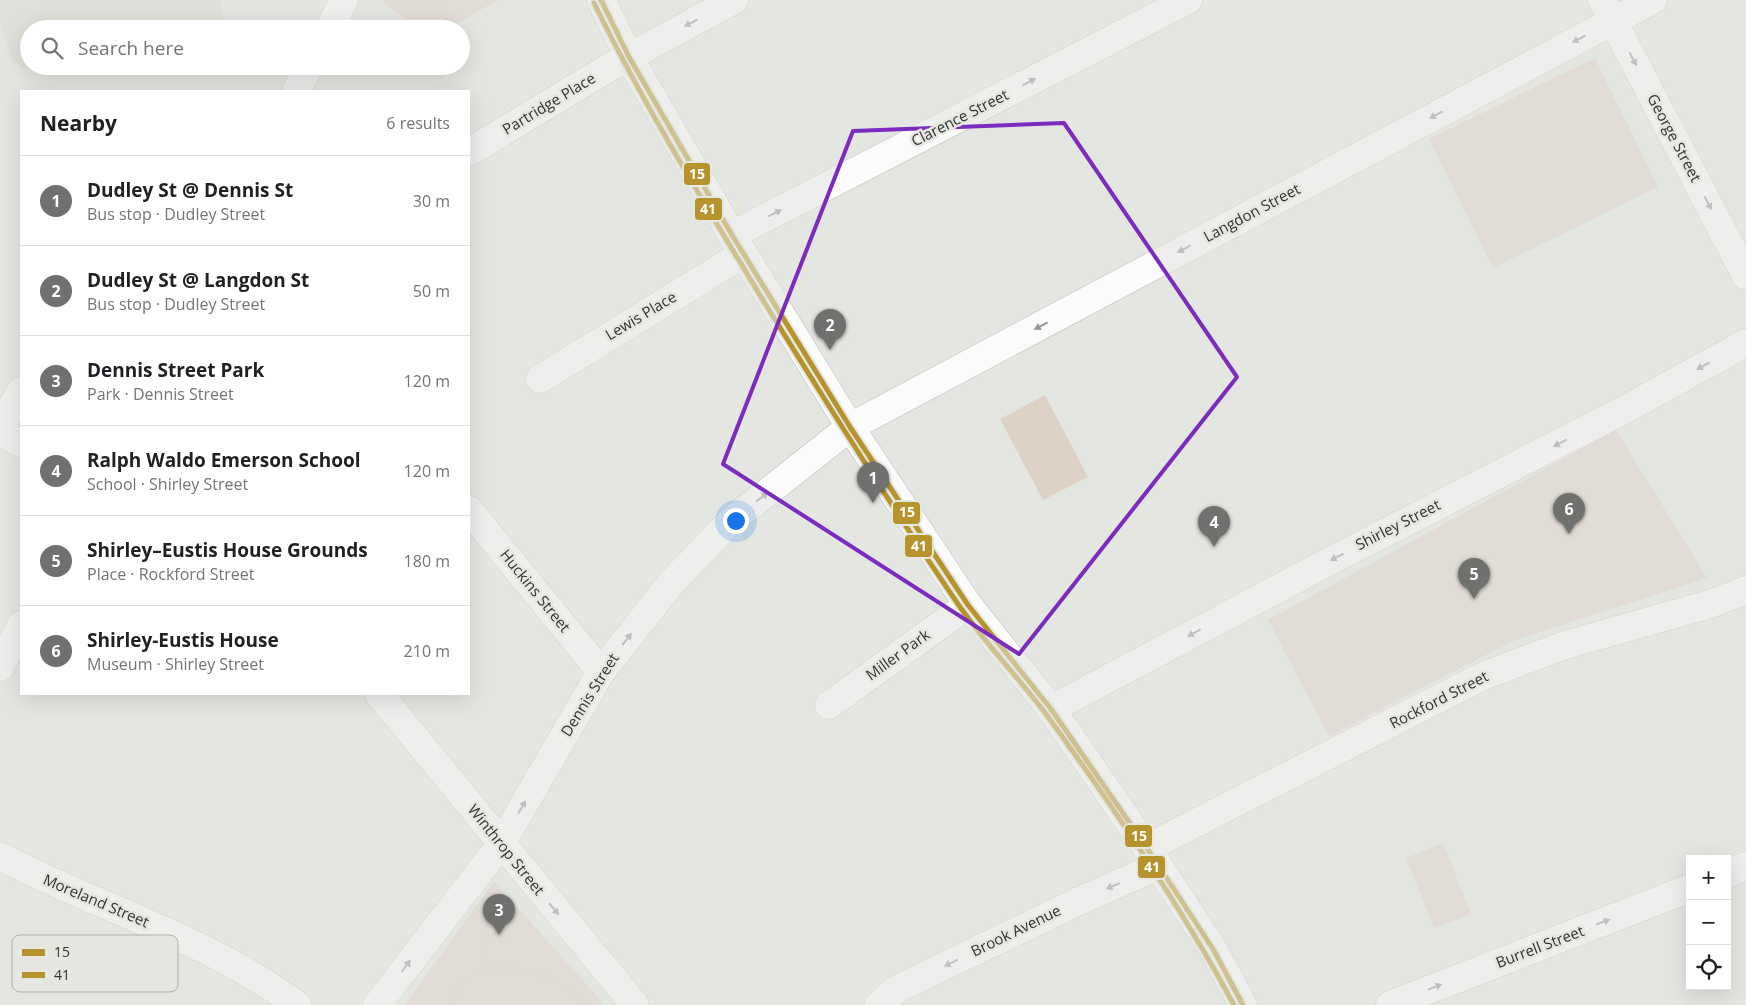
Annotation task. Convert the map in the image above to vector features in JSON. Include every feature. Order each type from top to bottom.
[{"type":"street","points":[[334,20],[344,0]]},
{"type":"street","points":[[600,0],[629,57],[738,245],[850,426],[968,605],[1051,709],[1152,857],[1213,949],[1243,1005]]},
{"type":"street","name":"Partridge Place","points":[[470,151],[629,57],[734,0]]},
{"type":"street","name":"Clarence Street","points":[[738,245],[1188,0]]},
{"type":"street","name":"Langdon Street","points":[[850,426],[1608,10],[1653,0]]},
{"type":"street","name":"George Street","points":[[1608,10],[1746,276]]},
{"type":"street","points":[[297,90],[304,75]]},
{"type":"street","name":"Lewis Place","points":[[540,379],[738,245]]},
{"type":"street","name":"Shirley Street","points":[[1051,709],[1332,560],[1622,411],[1746,343]]},
{"type":"street","points":[[20,393],[0,430],[20,442]]},
{"type":"street","name":"Dennis Street","points":[[377,1005],[501,844],[601,672],[671,583],[731,521],[850,426]]},
{"type":"street","name":"Huckins Street","points":[[470,511],[601,672]]},
{"type":"street","name":"Rockford Street","points":[[1152,857],[1483,676],[1565,645],[1710,604],[1746,590]]},
{"type":"street","name":"Miller Park","points":[[829,705],[968,605]]},
{"type":"street","points":[[0,667],[20,628]]},
{"type":"street","name":"Winthrop Street","points":[[380,695],[400,716],[501,844],[635,1005]]},
{"type":"street","name":"Moreland Street","points":[[0,856],[42,878],[177,935]]},
{"type":"street","name":"Brook Avenue","points":[[880,1005],[897,989],[1077,902],[1152,857]]},
{"type":"street","points":[[1731,872],[1746,866]]},
{"type":"street","name":"Burrell Street","points":[[1390,1005],[1686,890]]},
{"type":"street","name":"Moreland Street","points":[[178,935],[272,986],[297,1005]]},
{"type":"path","points":[[481,968],[491,916],[490,899]]},
{"type":"path","points":[[448,1005],[460,984],[481,968],[504,967],[532,971],[554,980],[587,1005]]},
{"type":"highlighted area","points":[[1064,123],[1237,377],[1019,654],[723,464],[853,131]]},
{"type":"shaded area","points":[[0,0],[223,0],[220,5],[225,20],[20,20],[20,65],[12,62],[0,20]]},
{"type":"shaded area","points":[[384,0],[498,0],[463,20],[405,20],[383,2]]},
{"type":"shaded area","points":[[1595,58],[1658,187],[1493,268],[1429,139]]},
{"type":"shaded area","points":[[1045,395],[1088,477],[1043,500],[1000,419]]},
{"type":"shaded area","points":[[1616,430],[1707,578],[1515,640],[1329,736],[1268,620]]},
{"type":"shaded area","points":[[1443,843],[1471,914],[1434,928],[1406,858]]},
{"type":"shaded area","points":[[494,881],[595,994],[605,1005],[405,1005]]},
{"type":"transit line","name":"15","points":[[601,0],[629,57],[732,235],[850,427],[968,605],[1051,709],[1147,848],[1213,949],[1243,1005]]},
{"type":"transit line","name":"41","points":[[594,3],[634,80],[699,193],[861,457],[960,607],[1046,714],[1121,820],[1169,893],[1234,1005]]},
{"type":"place","name":"Dudley St @ Langdon St","points":[[830,350]]},
{"type":"place","name":"Dudley St @ Dennis St","points":[[873,503]]},
{"type":"place","name":"Shirley-Eustis House","points":[[1569,534]]},
{"type":"place","name":"Ralph Waldo Emerson School","points":[[1214,547]]},
{"type":"place","name":"Shirley–Eustis House Grounds","points":[[1474,599]]},
{"type":"place","name":"Dennis Street Park","points":[[499,935]]}]
